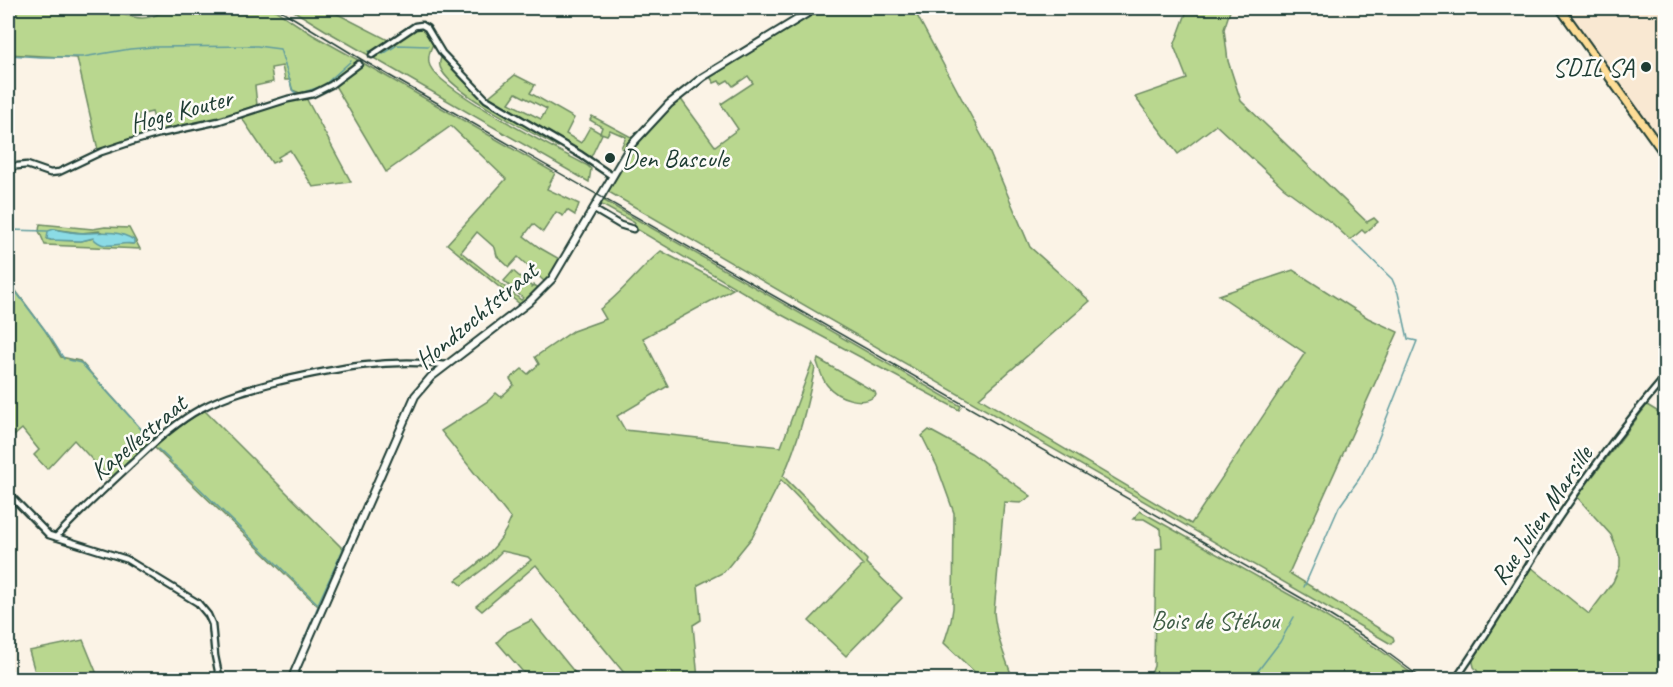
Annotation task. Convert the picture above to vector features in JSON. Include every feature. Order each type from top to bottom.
[{"type":"main road","points":[[1560,8],[1665,156]]},
{"type":"street","name":"Hondzochtstraat","points":[[291,680],[415,396],[434,375],[529,302],[546,286],[558,271],[631,145],[680,93],[816,8]]},
{"type":"street","points":[[372,55],[415,26],[422,25],[427,28],[442,53],[486,99],[612,176]]},
{"type":"street","name":"Hoge Kouter","points":[[8,167],[27,165],[50,173],[59,172],[101,152],[140,139],[219,121],[288,99],[314,94],[359,64]]},
{"type":"street","points":[[593,209],[633,230]]},
{"type":"street","name":"Kapellestraat","points":[[56,537],[154,443],[209,404],[250,389],[324,370],[372,363],[446,365]]},
{"type":"street","points":[[430,363],[434,375]]},
{"type":"street","name":"Rue Julien Marsille","points":[[1455,680],[1507,602],[1547,536],[1621,432],[1665,376]]},
{"type":"street","points":[[8,493],[43,531],[126,560],[198,603],[212,624],[220,680]]},
{"type":"shaded area","points":[[1570,8],[1665,8],[1665,146],[1567,10]]},
{"type":"green space","points":[[21,8],[93,8],[139,18],[158,14],[169,8],[272,8],[313,35],[358,60],[331,82],[299,95],[298,92],[292,90],[290,80],[285,80],[282,66],[271,68],[273,82],[255,86],[257,105],[216,119],[158,132],[152,112],[139,115],[144,135],[98,150],[77,58],[8,54],[8,21]]},
{"type":"green space","points":[[289,8],[326,8],[390,41],[421,28],[433,44],[429,63],[439,77],[477,105],[588,166],[591,169],[589,182],[325,30]]},
{"type":"green space","points":[[821,8],[913,8],[986,144],[1030,247],[1090,301],[979,398],[1191,524],[1305,353],[1219,295],[1293,270],[1368,318],[1398,332],[1289,573],[1393,637],[1391,644],[607,191],[639,140],[680,98],[715,146],[738,129],[721,104],[753,83],[748,76],[733,86],[728,80],[721,84],[719,81],[714,83],[709,75]]},
{"type":"green space","points":[[1188,8],[1231,8],[1224,29],[1228,61],[1241,101],[1367,222],[1374,218],[1378,222],[1365,233],[1362,230],[1350,240],[1333,224],[1284,188],[1216,125],[1178,154],[1135,97],[1187,79],[1174,46]]},
{"type":"green space","points":[[441,58],[445,59],[486,100],[560,144],[558,147],[462,91],[442,71]]},
{"type":"green space","points":[[363,63],[555,173],[547,189],[579,204],[575,215],[567,210],[563,216],[556,212],[543,232],[533,224],[524,236],[561,260],[545,282],[518,257],[509,267],[497,256],[495,248],[477,232],[461,252],[521,300],[523,298],[504,281],[513,271],[532,287],[534,285],[539,288],[521,305],[447,244],[506,179],[451,126],[386,172],[334,84]]},
{"type":"green space","points":[[515,75],[535,85],[530,93],[574,118],[566,134],[581,143],[590,127],[600,133],[602,127],[590,120],[592,116],[633,138],[625,150],[621,148],[626,137],[610,130],[607,135],[601,133],[590,159],[487,98]],"holes":[[[516,93],[547,109],[541,119],[509,103]]]},
{"type":"green space","points":[[306,98],[351,182],[313,187],[290,150],[272,163],[241,117],[289,101]]},
{"type":"green space","points":[[603,200],[961,406],[959,410],[780,314],[633,227],[635,223],[600,204]]},
{"type":"green space","points":[[40,224],[93,229],[129,228],[140,249],[45,245],[39,231]],"holes":[[[54,229],[81,233],[99,231],[133,244],[94,238],[81,241],[47,239]]]},
{"type":"green space","points":[[661,251],[733,289],[643,338],[668,386],[617,416],[625,430],[781,447],[812,363],[815,368],[806,409],[794,450],[783,476],[902,598],[846,656],[809,621],[863,565],[781,480],[753,536],[724,572],[698,585],[701,620],[693,625],[698,679],[629,679],[536,565],[482,611],[476,606],[531,560],[528,557],[502,551],[486,567],[462,585],[456,580],[488,554],[501,538],[511,519],[441,431],[488,401],[496,393],[501,397],[514,385],[510,379],[522,369],[528,374],[539,364],[535,357],[573,331],[606,319],[600,309]]},
{"type":"green space","points":[[8,274],[16,291],[45,330],[61,357],[80,361],[152,441],[111,480],[74,440],[47,469],[34,455],[39,450],[22,429],[8,441]]},
{"type":"green space","points":[[818,359],[875,392],[876,395],[871,399],[857,401],[837,394],[824,380]]},
{"type":"green space","points":[[1647,405],[1665,416],[1665,679],[1479,679],[1479,673],[1474,667],[1472,658],[1531,567],[1589,614],[1613,582],[1620,566],[1620,558],[1611,535],[1577,497]]},
{"type":"green space","points":[[203,409],[344,550],[319,607],[154,447]]},
{"type":"green space","points":[[929,430],[971,453],[1031,496],[1021,503],[1004,502],[994,612],[999,638],[1013,679],[982,679],[944,643],[953,608],[954,513],[937,466],[922,436]]},
{"type":"green space","name":"Bois de Stéhou","points":[[1140,511],[1299,600],[1380,650],[1419,679],[1141,679],[1151,674],[1154,666],[1156,549],[1162,548],[1161,529],[1144,519],[1133,519]]},
{"type":"green space","points":[[532,620],[580,679],[529,679],[497,642],[507,632]]},
{"type":"green space","points":[[83,640],[99,679],[37,679],[29,651]]},
{"type":"water","points":[[54,229],[79,233],[115,233],[134,240],[134,244],[107,245],[93,238],[81,241],[47,239],[48,231]]},
{"type":"waterway","points":[[379,53],[383,54],[397,45],[428,46]]},
{"type":"waterway","points":[[8,55],[83,57],[154,47],[257,46],[280,49],[293,91],[298,94],[323,86],[351,61]]},
{"type":"waterway","points":[[8,230],[47,231]]},
{"type":"waterway","points":[[70,232],[86,233]]},
{"type":"waterway","points":[[1304,587],[1339,507],[1359,479],[1372,455],[1417,341],[1408,339],[1398,293],[1392,279],[1353,241]]},
{"type":"waterway","points":[[8,271],[13,288],[64,359]]},
{"type":"waterway","points":[[69,360],[81,363],[152,441]]},
{"type":"waterway","points":[[158,449],[172,462]]},
{"type":"waterway","points":[[174,465],[193,482]]},
{"type":"waterway","points":[[195,484],[318,604],[366,499]]},
{"type":"waterway","points":[[287,680],[318,606]]},
{"type":"waterway","points":[[1251,680],[1280,642],[1294,617]]},
{"type":"railway","points":[[277,8],[364,61],[1310,603],[1377,645],[1424,680]]},
{"type":"place","name":"SDIL SA","points":[[1646,67]]},
{"type":"place","name":"Den Bascule","points":[[610,158]]}]
